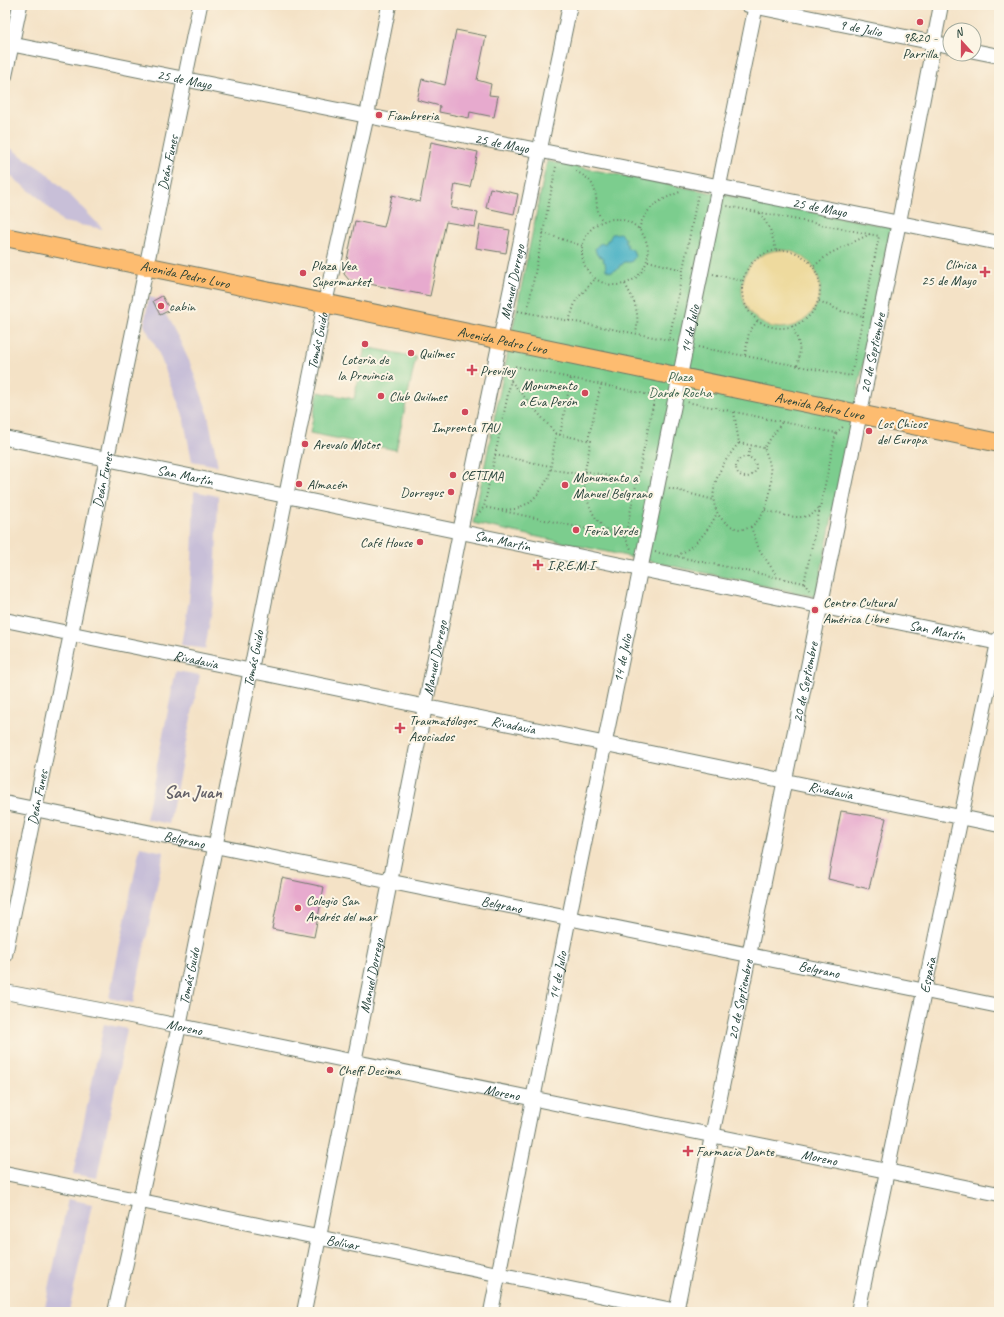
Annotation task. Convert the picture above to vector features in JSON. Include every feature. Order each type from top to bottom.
[{"type":"main road","name":"Avenida Pedro Luro","points":[[5,237],[999,443]]},
{"type":"street","points":[[5,76],[8,44],[20,5]]},
{"type":"street","name":"Deán Funes","points":[[5,955],[200,5]]},
{"type":"street","name":"Tomás Guido","points":[[115,1312],[179,1026],[325,303],[367,115],[389,5]]},
{"type":"street","name":"Manuel Dorrego","points":[[304,1312],[460,532],[570,5]]},
{"type":"street","name":"20 de Septiembre","points":[[678,1312],[784,780],[899,222],[941,5]]},
{"type":"street","name":"9 de Julio","points":[[753,6],[942,45]]},
{"type":"street","name":"14 de Julio","points":[[491,1312],[604,743],[719,186],[753,6]]},
{"type":"street","name":"25 de Mayo","points":[[8,44],[999,243]]},
{"type":"street","points":[[982,53],[999,56]]},
{"type":"street","name":"San Martín","points":[[5,438],[286,497],[999,641]]},
{"type":"street","name":"Rivadavia","points":[[5,620],[999,825]]},
{"type":"street","name":"España","points":[[858,1312],[924,992],[999,641]]},
{"type":"street","name":"Belgrano","points":[[5,803],[750,954],[924,992],[999,1006]]},
{"type":"street","name":"Moreno","points":[[5,992],[179,1026],[999,1194]]},
{"type":"street","name":"Bolívar","points":[[5,1173],[678,1312]]},
{"type":"path","points":[[562,168],[556,167],[527,313],[669,340],[698,194]]},
{"type":"path","points":[[583,172],[576,170],[592,184],[596,195],[600,217],[604,221]]},
{"type":"path","points":[[639,229],[646,213],[651,207],[682,191],[675,190]]},
{"type":"path","points":[[695,346],[851,376],[879,236],[723,206]]},
{"type":"path","points":[[759,212],[770,229],[776,250]]},
{"type":"path","points":[[614,219],[624,220],[634,224],[639,229],[646,240],[649,250],[648,260],[644,270],[638,277],[625,284],[612,286],[595,279],[588,272],[583,263],[583,246],[587,234],[594,226],[604,221],[614,219]]},
{"type":"path","points":[[543,233],[583,246]]},
{"type":"path","points":[[814,266],[829,254],[870,234]]},
{"type":"path","points":[[785,249],[797,252],[805,257],[814,266],[819,277],[821,290],[819,301],[812,313],[807,318],[792,326],[781,328],[773,327],[762,323],[746,308],[742,294],[746,270],[754,261],[766,252],[785,249]]},
{"type":"path","points":[[648,260],[683,270]]},
{"type":"path","points":[[710,274],[743,281]]},
{"type":"path","points":[[569,321],[576,300],[595,279]]},
{"type":"path","points":[[625,284],[636,308],[638,322],[636,333]]},
{"type":"path","points":[[819,301],[842,311],[863,316]]},
{"type":"path","points":[[745,356],[749,332],[758,320]]},
{"type":"path","points":[[792,326],[798,339],[800,350],[797,366]]},
{"type":"path","points":[[514,366],[571,378],[655,396],[625,537],[484,507],[514,366]]},
{"type":"path","points":[[560,435],[571,378]]},
{"type":"path","points":[[511,381],[556,434],[588,440]]},
{"type":"path","points":[[601,385],[588,440],[591,441],[584,482],[587,498],[594,515],[601,525],[618,535]]},
{"type":"path","points":[[656,545],[654,552],[804,583],[836,433],[686,402]]},
{"type":"path","points":[[734,412],[739,443],[725,460],[719,472],[714,500],[717,513],[723,521],[732,527],[741,529],[751,527],[759,520],[765,510],[772,484],[771,469],[764,448]]},
{"type":"path","points":[[764,448],[782,422]]},
{"type":"path","points":[[499,510],[515,509],[529,503],[538,493],[549,477],[556,434]]},
{"type":"path","points":[[739,443],[764,448]]},
{"type":"path","points":[[748,457],[751,445]]},
{"type":"path","points":[[495,455],[584,475]]},
{"type":"path","points":[[748,457],[756,463],[756,470],[752,475],[739,475],[736,469],[737,463],[742,458],[748,457]]},
{"type":"path","points":[[585,471],[637,482]]},
{"type":"path","points":[[668,488],[714,500]]},
{"type":"path","points":[[765,510],[785,515],[806,516],[813,514],[820,507]]},
{"type":"path","points":[[676,556],[684,552],[698,541],[709,528],[717,513]]},
{"type":"path","points":[[751,527],[759,549],[776,576]]},
{"type":"shaded area","points":[[6,145],[45,172],[63,188],[103,229],[63,222],[38,197],[5,172]]},
{"type":"shaded area","points":[[149,297],[157,299],[153,301],[160,315],[165,313],[190,363],[207,410],[218,466],[192,461],[183,416],[157,349],[144,325]]},
{"type":"shaded area","points":[[194,491],[218,496],[213,603],[205,649],[181,645],[189,600],[192,562]]},
{"type":"shaded area","points":[[176,671],[200,675],[169,824],[146,819]]},
{"type":"shaded area","points":[[140,847],[164,852],[133,1003],[109,998]]},
{"type":"shaded area","points":[[104,1024],[127,1029],[97,1178],[73,1174]]},
{"type":"shaded area","points":[[68,1199],[92,1204],[69,1312],[44,1312]]},
{"type":"green space","name":"Plaza Dardo Rocha","points":[[547,161],[891,227],[816,597],[473,523]]},
{"type":"green space","name":"Club Quilmes","points":[[365,347],[416,357],[396,450],[310,433],[318,392],[354,399]]},
{"type":"sand","points":[[781,250],[796,253],[809,261],[817,274],[820,289],[817,304],[809,317],[796,325],[781,328],[766,325],[753,317],[745,304],[742,289],[745,274],[753,261],[766,253]]},
{"type":"water","points":[[620,233],[625,238],[627,247],[633,250],[635,257],[631,262],[624,262],[618,269],[611,272],[606,270],[605,262],[603,261],[604,258],[597,255],[595,249],[599,244],[606,243],[612,234]]},
{"type":"building","points":[[456,30],[486,36],[477,80],[491,84],[489,95],[498,96],[494,117],[470,112],[469,118],[439,112],[440,106],[417,100],[422,79],[445,85]]},
{"type":"building","points":[[431,142],[478,152],[470,187],[455,184],[451,208],[478,212],[475,227],[446,222],[430,296],[349,280],[344,274],[355,221],[384,227],[392,195],[420,202]]},
{"type":"building","points":[[490,188],[518,194],[514,214],[486,208]]},
{"type":"building","points":[[480,225],[510,230],[506,253],[476,248]]},
{"type":"building","name":"cabin","points":[[162,296],[170,310],[160,315],[153,301]]},
{"type":"building","points":[[841,811],[886,818],[869,889],[828,879]]},
{"type":"building","name":"Colegio San Andrés del mar","points":[[282,878],[324,887],[314,937],[272,929]]},
{"type":"place","name":"9&20 - Parrilla","points":[[920,22]]},
{"type":"place","name":"Fiambreria","points":[[379,115]]},
{"type":"place","name":"Clínica 25 de Mayo","points":[[985,272]]},
{"type":"place","name":"Plaza Vea Supermarket","points":[[303,273]]},
{"type":"place","name":"cabin","points":[[161,306]]},
{"type":"place","name":"Loteria de la Provincia","points":[[365,344]]},
{"type":"place","name":"Quilmes","points":[[411,353]]},
{"type":"place","name":"Previley","points":[[472,370]]},
{"type":"place","name":"Monumento a Eva Perón","points":[[585,393]]},
{"type":"place","name":"Club Quilmes","points":[[381,396]]},
{"type":"place","name":"Imprenta TAU","points":[[465,412]]},
{"type":"place","name":"Los Chicos del Europa","points":[[869,431]]},
{"type":"place","name":"Arevalo Motos","points":[[305,444]]},
{"type":"place","name":"CETIMA","points":[[453,475]]},
{"type":"place","name":"Almacén","points":[[299,484]]},
{"type":"place","name":"Monumento a Manuel Belgrano","points":[[565,485]]},
{"type":"place","name":"Dorregus","points":[[451,492]]},
{"type":"place","name":"Feria Verde","points":[[576,530]]},
{"type":"place","name":"Café House","points":[[420,542]]},
{"type":"place","name":"I.R.E.M.I","points":[[538,565]]},
{"type":"place","name":"Centro Cultural América Libre","points":[[815,610]]},
{"type":"place","name":"Traumatólogos Asociados","points":[[400,728]]},
{"type":"place","name":"Colegio San Andrés del mar","points":[[298,908]]},
{"type":"place","name":"Cheff Decima","points":[[330,1070]]},
{"type":"place","name":"Farmacia Dante","points":[[688,1151]]},
{"type":"district","name":"San Juan","points":[[193,792]]}]
